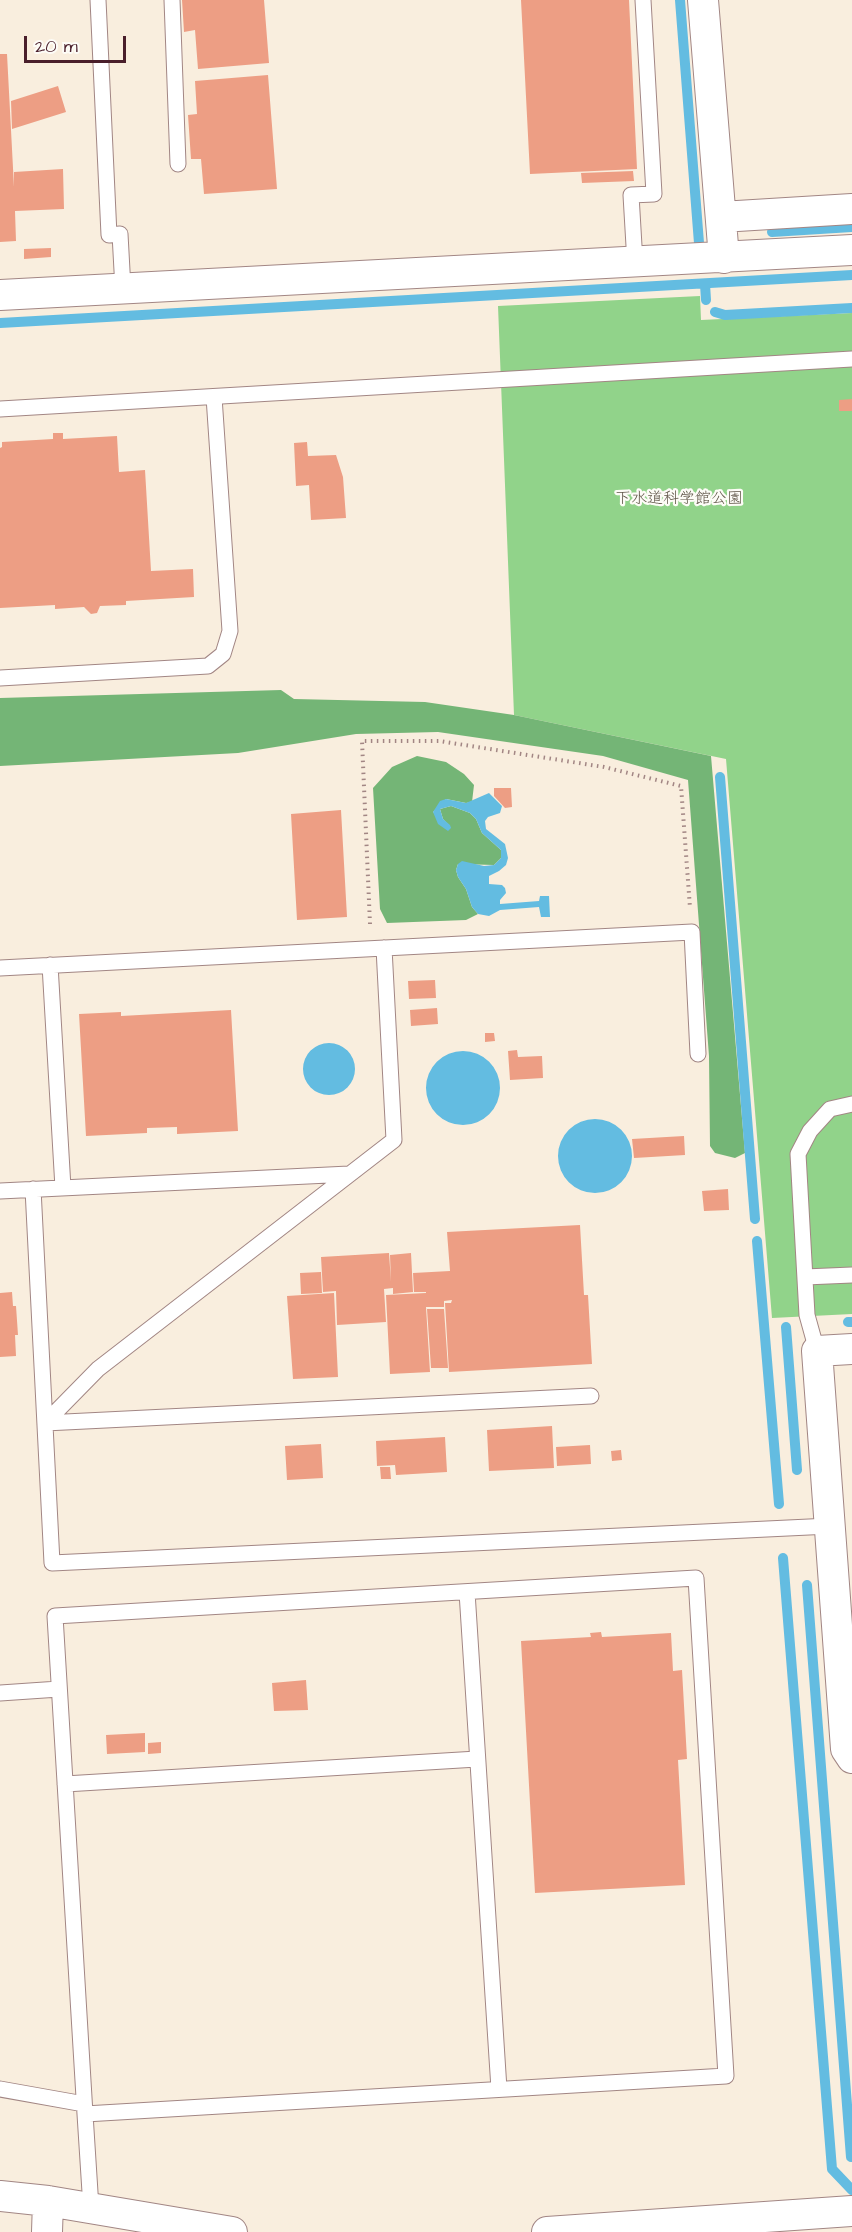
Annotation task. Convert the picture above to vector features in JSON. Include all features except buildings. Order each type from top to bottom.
[{"type":"street","points":[[703,0],[724,258]]},
{"type":"street","points":[[720,217],[852,209]]},
{"type":"street","points":[[0,295],[852,250]]},
{"type":"street","points":[[852,1349],[817,1351],[846,1749],[852,1758]]},
{"type":"street","points":[[0,2196],[48,2200],[232,2232]]},
{"type":"street","points":[[47,2232],[48,2200]]},
{"type":"street","points":[[547,2232],[852,2211]]},
{"type":"lane","points":[[98,0],[109,235],[120,234],[123,289]]},
{"type":"lane","points":[[172,0],[178,164]]},
{"type":"lane","points":[[635,263],[631,195],[654,194],[643,0]]},
{"type":"lane","points":[[0,409],[852,358]]},
{"type":"lane","points":[[0,678],[208,666],[223,654],[230,631],[214,397]]},
{"type":"lane","points":[[0,968],[692,932],[698,1054]]},
{"type":"lane","points":[[45,1423],[98,1369],[394,1140],[378,948]]},
{"type":"lane","points":[[50,965],[63,1188]]},
{"type":"lane","points":[[817,1351],[807,1315],[798,1154],[810,1131],[830,1109],[852,1104]]},
{"type":"lane","points":[[0,1191],[349,1174]]},
{"type":"lane","points":[[33,1189],[52,1563],[830,1526]]},
{"type":"lane","points":[[805,1277],[852,1275]]},
{"type":"lane","points":[[45,1423],[591,1396]]},
{"type":"lane","points":[[0,2089],[84,2109],[726,2076],[696,1578],[55,1616],[84,2109],[91,2208]]},
{"type":"lane","points":[[467,1592],[499,2089]]},
{"type":"lane","points":[[0,1693],[59,1689]]},
{"type":"lane","points":[[65,1784],[477,1759]]},
{"type":"path","points":[[378,948],[362,741],[439,741],[604,767],[681,786],[692,932]]},
{"type":"green space","name":"下水道科学館公園","points":[[700,296],[701,320],[852,313],[852,1314],[772,1318],[726,759],[514,715],[498,306]]},
{"type":"green space","points":[[281,690],[294,699],[425,702],[514,715],[711,756],[745,1153],[735,1158],[715,1153],[710,1146],[709,1056],[688,780],[603,756],[438,732],[356,734],[238,753],[0,766],[0,698]]},
{"type":"green space","points":[[417,756],[446,762],[464,774],[474,785],[472,802],[446,799],[433,812],[451,828],[443,819],[440,809],[451,806],[470,813],[476,819],[482,833],[501,850],[501,858],[494,865],[458,864],[456,870],[458,877],[466,889],[472,907],[478,914],[466,920],[387,923],[380,909],[373,788],[392,767]]},
{"type":"water","points":[[489,793],[502,806],[500,813],[488,817],[485,821],[486,829],[505,844],[508,858],[506,865],[489,876],[489,884],[502,885],[505,888],[506,893],[500,900],[500,904],[539,901],[540,896],[549,896],[550,917],[541,917],[539,907],[500,910],[489,916],[478,914],[472,907],[466,889],[458,877],[456,870],[458,864],[462,861],[484,866],[494,865],[501,858],[501,850],[482,833],[476,819],[470,813],[451,806],[440,809],[443,819],[450,825],[451,828],[448,831],[438,824],[433,812],[440,801],[446,799],[466,803]]},
{"type":"water","points":[[324,1043],[334,1043],[348,1050],[355,1069],[348,1088],[334,1095],[324,1095],[314,1091],[307,1084],[303,1074],[303,1064],[307,1054],[314,1047]]},
{"type":"water","points":[[463,1051],[477,1054],[489,1062],[497,1074],[500,1088],[497,1102],[489,1114],[477,1122],[463,1125],[449,1122],[437,1114],[429,1102],[426,1088],[429,1074],[437,1062],[449,1054]]},
{"type":"water","points":[[595,1119],[609,1122],[621,1130],[629,1142],[632,1156],[629,1170],[621,1182],[609,1190],[595,1193],[581,1190],[569,1182],[561,1170],[558,1156],[561,1142],[569,1130],[581,1122]]},
{"type":"waterway","points":[[680,0],[699,243]]},
{"type":"waterway","points":[[772,232],[852,227]]},
{"type":"waterway","points":[[0,323],[852,275]]},
{"type":"waterway","points":[[705,284],[706,300]]},
{"type":"waterway","points":[[715,312],[725,315],[852,308]]},
{"type":"waterway","points":[[720,777],[755,1219]]},
{"type":"waterway","points":[[757,1241],[779,1504]]},
{"type":"waterway","points":[[786,1327],[797,1470]]},
{"type":"waterway","points":[[783,1558],[832,2169],[852,2190]]},
{"type":"waterway","points":[[807,1585],[851,2157]]}]
